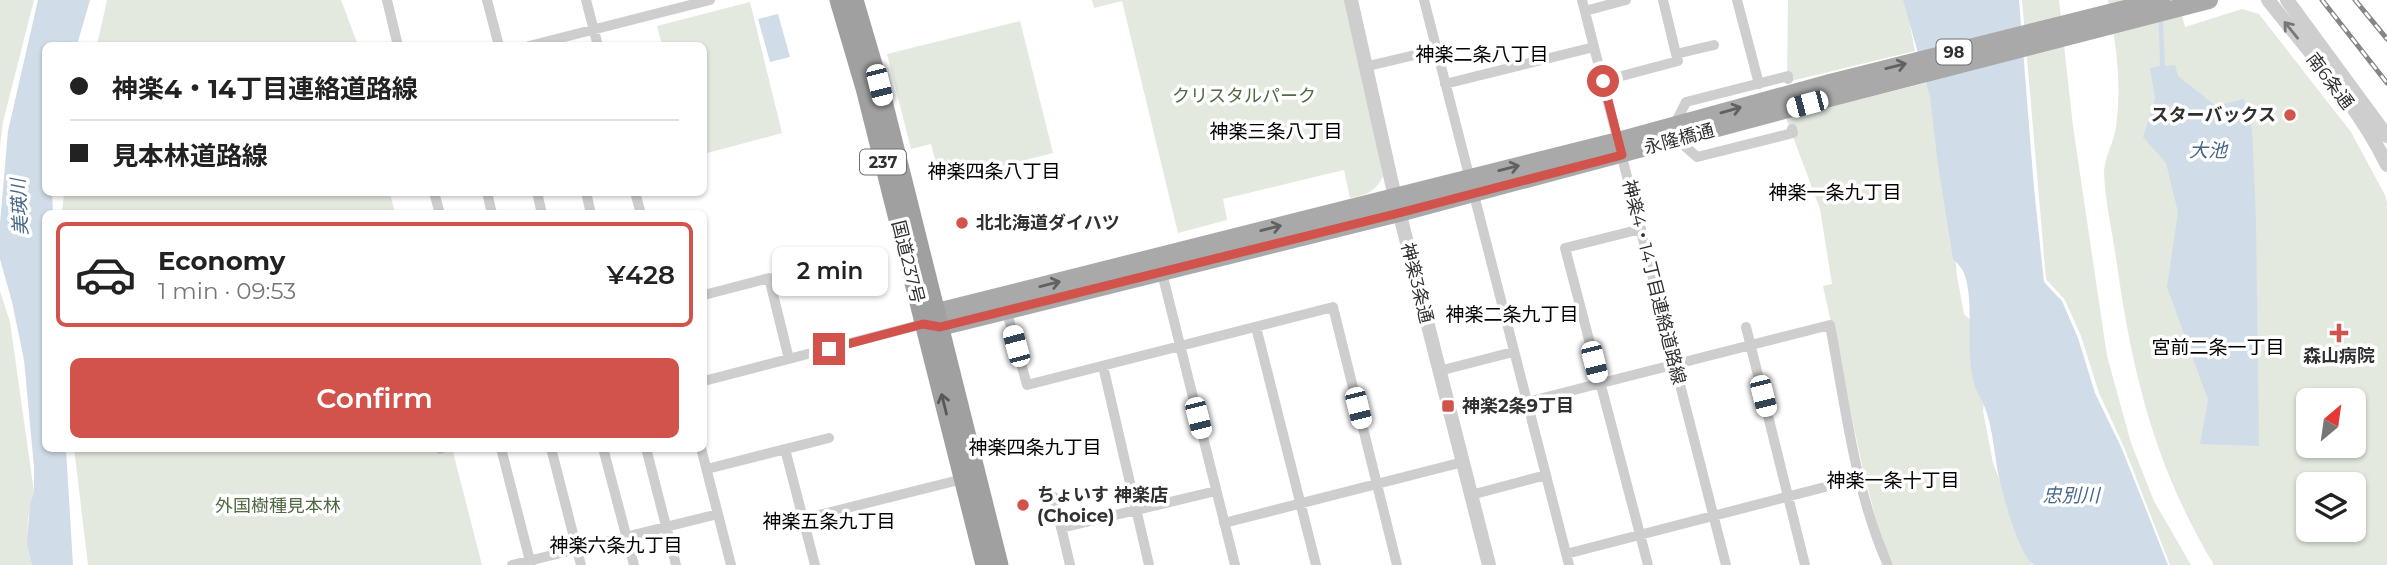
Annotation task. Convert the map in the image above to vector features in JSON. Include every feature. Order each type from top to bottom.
[{"type":"highway","name":"国道237号","points":[[839,0],[933,321]]},
{"type":"highway","name":"国道237号","points":[[854,0],[879,85],[970,477],[985,565]]},
{"type":"highway","name":"国道237号","points":[[970,477],[999,565]]},
{"type":"main road","name":"永隆橋通","points":[[2105,21],[2161,0]]},
{"type":"main road","name":"永隆橋通","points":[[933,321],[1620,148],[2077,27],[2181,8],[2209,0]]},
{"type":"street","points":[[388,0],[397,42]]},
{"type":"street","points":[[487,0],[498,42]]},
{"type":"street","points":[[586,0],[597,42]]},
{"type":"street","points":[[551,42],[710,0]]},
{"type":"street","name":"神楽3条通","points":[[1352,0],[1364,67],[1397,205],[1489,565]]},
{"type":"street","points":[[1423,0],[1568,559],[1639,534],[1860,478]]},
{"type":"street","points":[[1583,6],[1626,0]]},
{"type":"street","points":[[1603,81],[1678,61],[1662,0]]},
{"type":"street","points":[[1737,0],[1759,84]]},
{"type":"street","name":"南6条通","points":[[2268,0],[2327,74],[2377,144],[2387,165]]},
{"type":"street","name":"南6条通","points":[[2287,0],[2387,136]]},
{"type":"street","name":"神楽4・14丁目連絡道路線","points":[[1583,6],[1726,565]]},
{"type":"street","points":[[1676,54],[1714,45]]},
{"type":"street","points":[[1445,85],[1594,47]]},
{"type":"street","points":[[1364,67],[1436,50]]},
{"type":"street","points":[[1788,79],[1788,76],[1686,102],[1676,133],[1697,157],[1793,133],[1792,129]]},
{"type":"street","points":[[1641,229],[1565,248],[1648,565]]},
{"type":"street","points":[[1159,264],[1235,565]]},
{"type":"street","points":[[707,294],[769,278],[789,359]]},
{"type":"street","points":[[1004,303],[1027,385],[1333,307],[1397,565]]},
{"type":"street","points":[[707,381],[933,321]]},
{"type":"street","points":[[1527,402],[1830,325],[1860,478],[1877,540],[1888,565]]},
{"type":"street","points":[[1256,327],[1316,565]]},
{"type":"street","points":[[1746,327],[1805,565]]},
{"type":"street","points":[[1439,371],[1513,352]]},
{"type":"street","points":[[1103,366],[1149,565]]},
{"type":"street","points":[[706,469],[829,438]]},
{"type":"street","points":[[785,449],[815,565]]},
{"type":"street","points":[[503,452],[530,563]]},
{"type":"street","points":[[552,452],[581,565]]},
{"type":"street","points":[[604,452],[634,565]]},
{"type":"street","points":[[647,452],[676,565]]},
{"type":"street","points":[[702,452],[732,565]]},
{"type":"street","points":[[1224,523],[1462,462]]},
{"type":"street","points":[[1471,495],[1546,475]]},
{"type":"street","points":[[803,519],[970,477]]},
{"type":"street","points":[[1061,528],[1216,491]]},
{"type":"street","points":[[1054,497],[1070,565]]},
{"type":"street","points":[[512,565],[530,563],[718,514]]},
{"type":"green space","points":[[0,0],[34,0],[3,122],[0,146]]},
{"type":"green space","points":[[107,0],[341,0],[357,42],[98,42]]},
{"type":"green space","name":"クリスタルパーク","points":[[1092,0],[1347,0],[1383,176],[1377,186],[1361,196],[1350,198],[1344,170],[1223,199],[1227,220],[1178,233],[1122,1],[1094,8]]},
{"type":"green space","points":[[1788,0],[1905,0],[1915,51],[1787,82]]},
{"type":"green space","points":[[2022,0],[2059,0],[2073,126],[2107,356],[2131,443],[2154,501],[2191,565],[2170,565],[2124,447],[2099,393],[2081,336],[2065,300],[2046,279]]},
{"type":"green space","points":[[2108,0],[2178,0],[2185,27],[2242,9],[2259,14],[2351,132],[2385,195],[2387,565],[2214,565],[2193,528],[2148,417],[2122,300],[2104,173],[2118,111],[2117,63]]},
{"type":"green space","points":[[750,2],[782,133],[707,153],[707,42],[661,42],[657,26]]},
{"type":"green space","points":[[1020,21],[1053,153],[941,181],[931,144],[911,149],[887,54]]},
{"type":"green space","points":[[1929,82],[1964,314],[1979,328],[1988,361],[1983,411],[1993,463],[2032,565],[1894,565],[1881,538],[1864,474],[1823,286],[1832,284],[1820,209],[1786,118]]},
{"type":"green space","points":[[64,196],[391,196],[394,210],[62,210]]},
{"type":"green space","points":[[0,291],[10,322],[34,492],[28,528],[32,565],[0,565]]},
{"type":"green space","name":"外国樹種見本林","points":[[74,452],[453,452],[482,565],[88,565]]},
{"type":"water","name":"美瑛川","points":[[38,0],[90,0],[78,42],[42,42],[42,196],[52,196],[53,210],[42,210],[42,452],[66,452],[73,565],[32,565],[27,543],[30,504],[34,492],[34,467],[24,360],[0,259],[0,223],[8,131]]},
{"type":"water","name":"忠別川","points":[[1903,0],[2019,0],[2044,282],[2062,301],[2078,338],[2095,393],[2122,449],[2168,565],[2034,565],[2023,551],[2002,490],[1988,417],[1971,370],[1967,282],[1953,259],[1930,96]]},
{"type":"water","name":"大池","points":[[2158,0],[2162,0],[2165,66],[2175,65],[2178,76],[2216,106],[2244,99],[2252,129],[2259,446],[2200,444],[2208,400],[2167,287],[2178,212],[2166,163],[2143,137],[2155,99],[2150,68],[2160,66]]},
{"type":"water","points":[[778,14],[790,57],[770,62],[758,19]]},
{"type":"railway","points":[[2322,0],[2387,83]]},
{"type":"railway","points":[[2355,0],[2387,39]]},
{"type":"place","name":"スターバックス","points":[[2290,115]]},
{"type":"place","name":"北北海道ダイハツ","points":[[962,223]]},
{"type":"place","name":"森山病院","points":[[2339,333]]},
{"type":"place","name":"神楽2条9丁目","points":[[1448,406]]},
{"type":"place","name":"ちょいす 神楽店 (Choice)","points":[[1023,505]]},
{"type":"district","name":"神楽二条八丁目","points":[[1482,54]]},
{"type":"district","name":"神楽三条八丁目","points":[[1276,131]]},
{"type":"district","name":"神楽四条八丁目","points":[[994,171]]},
{"type":"district","name":"神楽一条九丁目","points":[[1835,192]]},
{"type":"district","name":"神楽二条九丁目","points":[[1512,314]]},
{"type":"district","name":"宮前二条一丁目","points":[[2218,347]]},
{"type":"district","name":"神楽四条九丁目","points":[[1035,447]]},
{"type":"district","name":"神楽一条十丁目","points":[[1893,480]]},
{"type":"district","name":"神楽五条九丁目","points":[[829,521]]},
{"type":"district","name":"神楽六条九丁目","points":[[616,545]]},
{"type":"route","points":[[829,349],[923,324],[940,327],[1622,155],[1603,81]]}]
